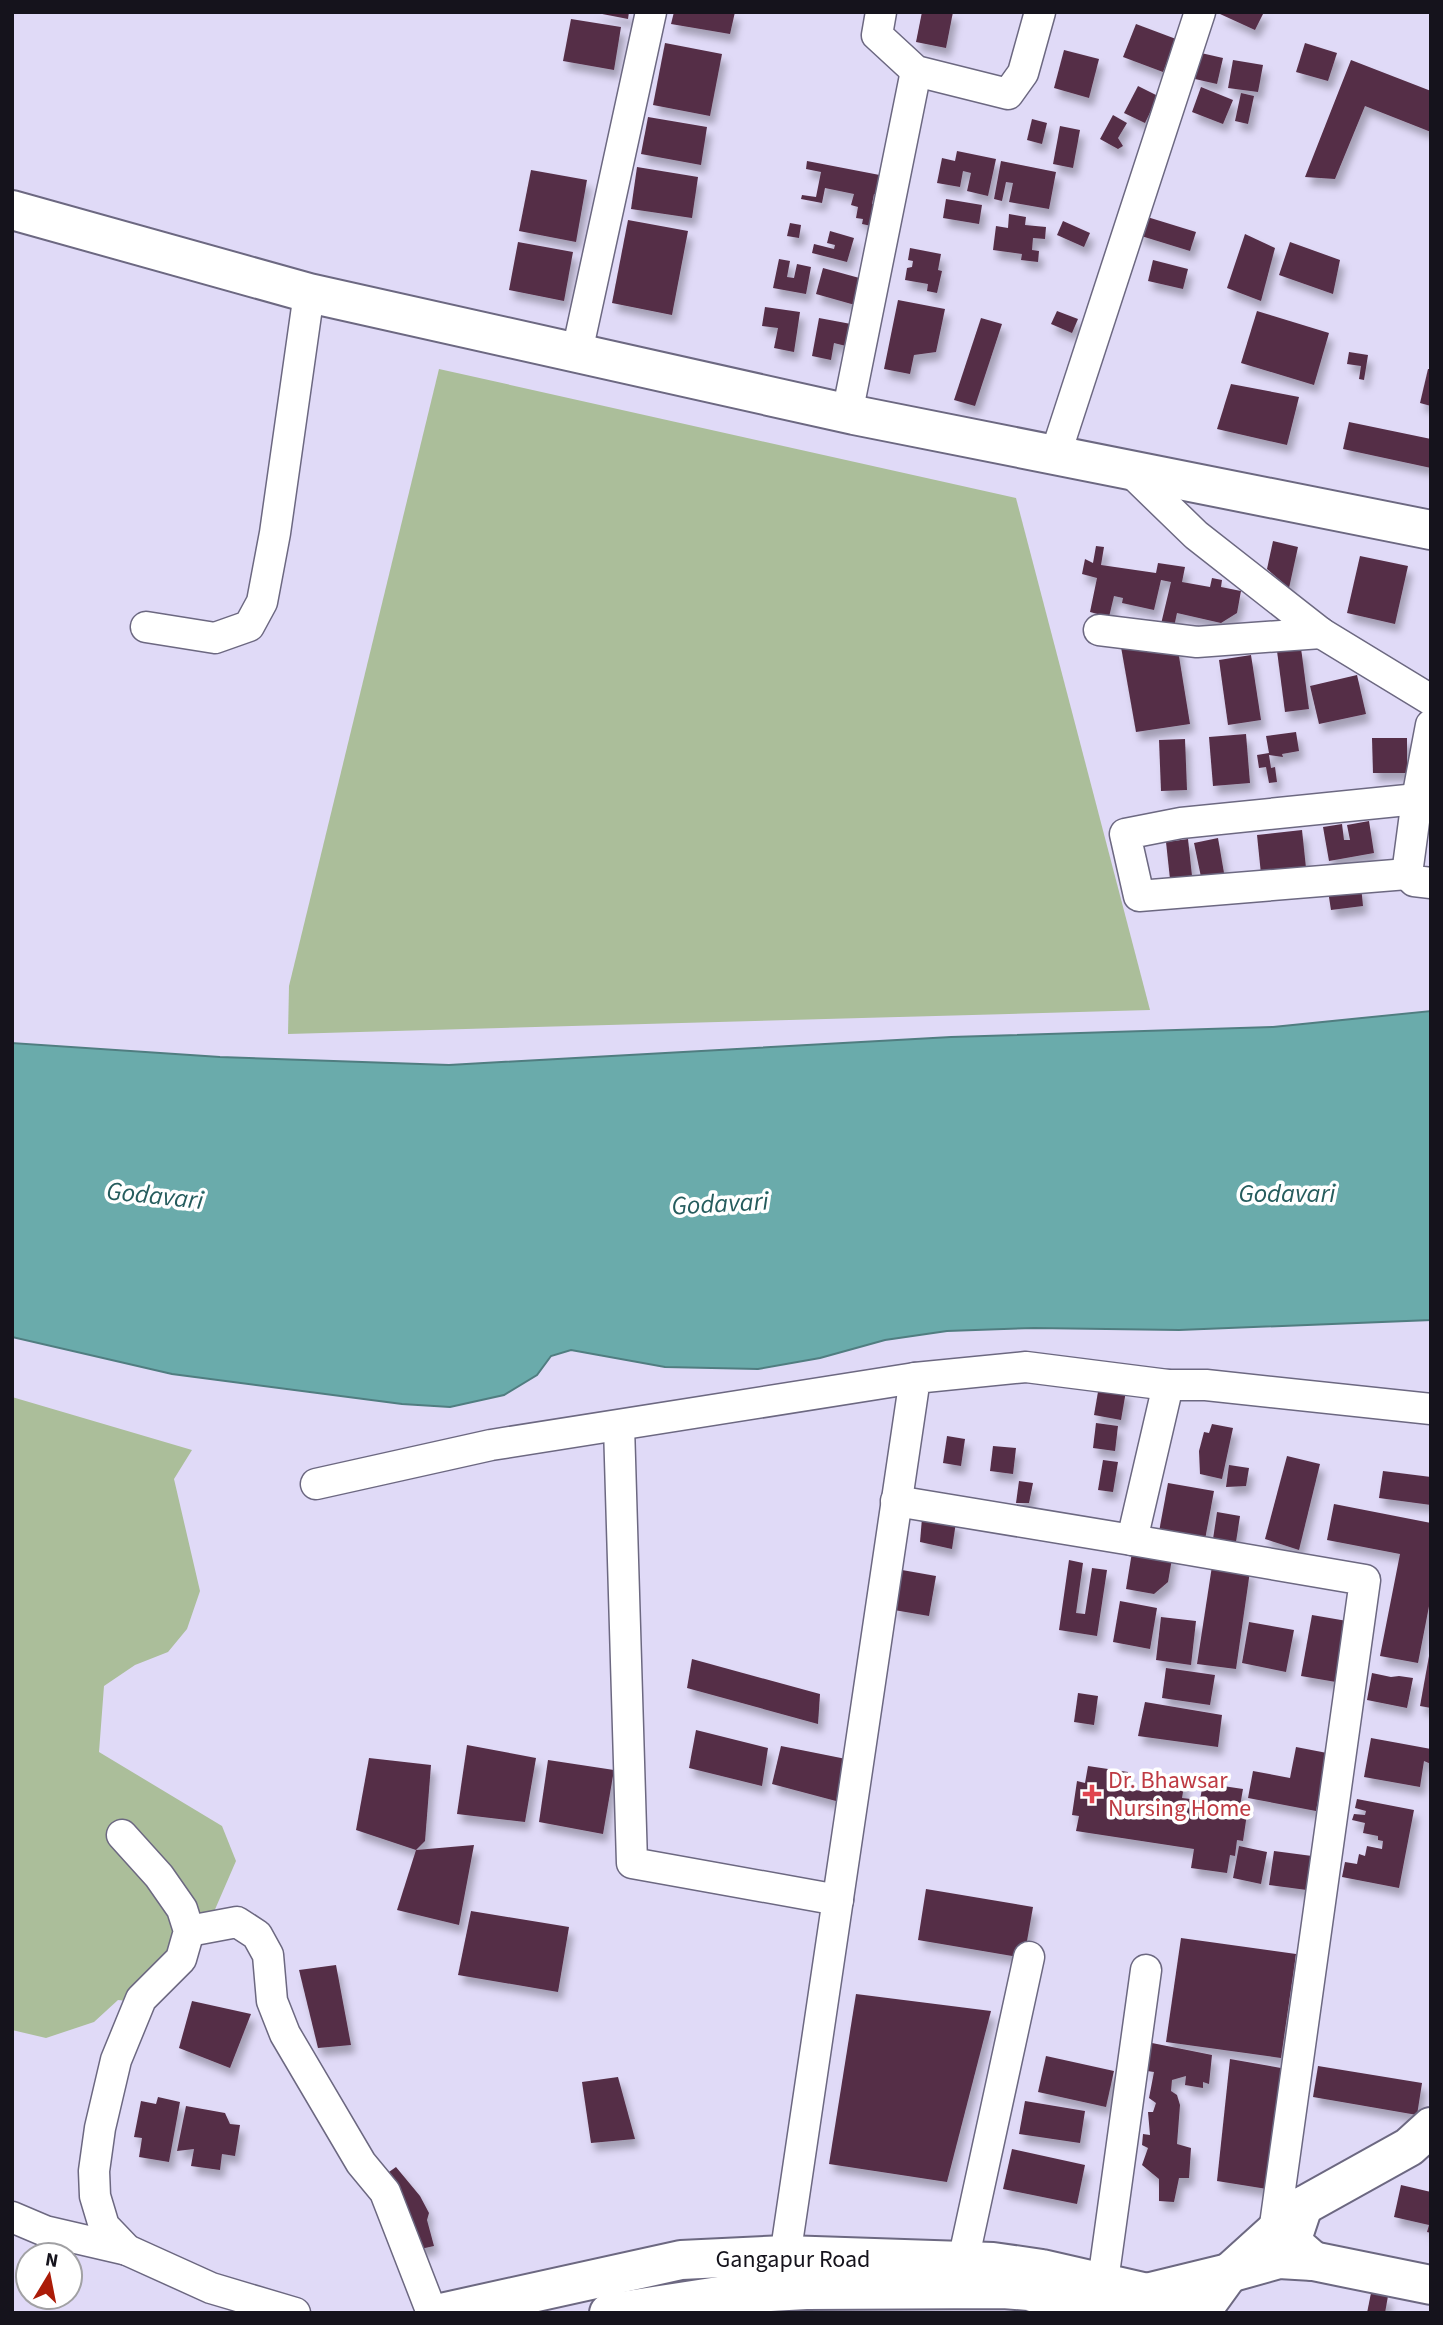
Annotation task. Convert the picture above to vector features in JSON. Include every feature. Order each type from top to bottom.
[{"type":"main road","points":[[12,210],[309,293],[847,414],[1431,530]]},
{"type":"main road","points":[[1199,2313],[1229,2273],[1303,2206],[1409,2147],[1431,2127]]},
{"type":"main road","points":[[1303,2206],[1292,2239],[1313,2261]]},
{"type":"main road","points":[[1118,2300],[1279,2259],[1313,2261],[1431,2285]]},
{"type":"main road","name":"Gangapur Road","points":[[448,2312],[681,2260],[782,2273],[1003,2289],[1048,2303],[1118,2300]]},
{"type":"main road","name":"Gangapur Road","points":[[609,2313],[652,2309],[732,2294],[782,2273],[963,2261],[1042,2269],[1118,2300]]},
{"type":"main road","points":[[1118,2300],[1167,2298],[1179,2313]]},
{"type":"street","points":[[577,352],[651,12]]},
{"type":"street","points":[[881,12],[877,35],[916,71],[1008,94],[1023,74],[1040,12]]},
{"type":"street","points":[[1055,456],[1200,12]]},
{"type":"street","points":[[847,414],[916,71]]},
{"type":"street","points":[[146,627],[215,638],[249,626],[262,602],[275,533],[309,293]]},
{"type":"street","points":[[1129,470],[1196,535],[1321,633],[1431,700]]},
{"type":"street","points":[[1099,630],[1197,642],[1321,633]]},
{"type":"street","points":[[1417,799],[1181,823],[1125,834],[1139,896],[1419,879],[1417,799],[1431,725]]},
{"type":"street","points":[[317,1484],[491,1445],[915,1378],[1026,1367],[1168,1385],[1206,1385],[1431,1409]]},
{"type":"street","points":[[782,2273],[915,1378]]},
{"type":"street","points":[[1132,1540],[1168,1385]]},
{"type":"street","points":[[619,1426],[632,1863],[838,1900]]},
{"type":"street","points":[[896,1501],[1365,1580],[1274,2232]]},
{"type":"street","points":[[122,1835],[159,1876],[182,1909],[189,1931],[181,1959],[141,1999],[116,2060],[100,2128],[94,2171],[95,2196],[104,2226],[127,2250]]},
{"type":"street","points":[[189,1931],[237,1922],[257,1935],[268,1955],[272,2001],[285,2034],[361,2163],[385,2192],[448,2312]]},
{"type":"street","points":[[963,2261],[1029,1957]]},
{"type":"street","points":[[1118,2300],[1146,1970]]},
{"type":"street","points":[[12,2217],[45,2231],[127,2250],[211,2288],[295,2313]]},
{"type":"shaded area","points":[[439,369],[1016,498],[1150,1010],[288,1034],[289,986]]},
{"type":"shaded area","points":[[12,1397],[192,1450],[174,1479],[200,1591],[187,1629],[168,1652],[135,1665],[104,1686],[99,1752],[222,1826],[236,1861],[200,1944],[157,2004],[118,2000],[94,2022],[46,2038],[12,2030]]},
{"type":"water","name":"Godavari","points":[[1431,1011],[1431,1320],[1179,1330],[1034,1328],[947,1331],[885,1340],[820,1358],[758,1369],[665,1367],[571,1350],[551,1356],[537,1375],[504,1395],[450,1407],[402,1404],[172,1374],[12,1337],[12,1043],[220,1057],[449,1065],[951,1037],[1273,1027]]},
{"type":"building","points":[[592,12],[629,12],[628,19]]},
{"type":"building","points":[[674,12],[735,12],[730,34],[671,24]]},
{"type":"building","points":[[922,12],[953,12],[946,48],[916,42]]},
{"type":"building","points":[[1264,12],[1255,30],[1220,14]]},
{"type":"building","points":[[571,19],[621,27],[614,70],[563,61]]},
{"type":"building","points":[[1136,24],[1176,39],[1163,72],[1123,57]]},
{"type":"building","points":[[665,43],[722,54],[710,116],[653,105]]},
{"type":"building","points":[[1305,43],[1337,53],[1328,81],[1296,72]]},
{"type":"building","points":[[1064,50],[1099,59],[1089,98],[1054,88]]},
{"type":"building","points":[[1201,53],[1223,58],[1217,84],[1195,79]]},
{"type":"building","points":[[1233,60],[1263,65],[1258,92],[1228,88]]},
{"type":"building","points":[[1351,60],[1431,91],[1431,132],[1365,106],[1335,179],[1305,177]]},
{"type":"building","points":[[1138,86],[1158,96],[1145,123],[1124,113]]},
{"type":"building","points":[[1201,87],[1233,100],[1223,124],[1192,112]]},
{"type":"building","points":[[1241,93],[1254,96],[1248,124],[1235,121]]},
{"type":"building","points":[[1113,115],[1127,123],[1118,138],[1123,146],[1118,149],[1100,139]]},
{"type":"building","points":[[648,117],[707,127],[701,165],[641,154]]},
{"type":"building","points":[[1032,119],[1047,123],[1042,144],[1027,140]]},
{"type":"building","points":[[1060,126],[1080,130],[1073,168],[1053,164]]},
{"type":"building","points":[[957,151],[996,159],[988,196],[967,191],[971,173],[963,171],[960,187],[937,183],[942,158],[955,161]]},
{"type":"building","points":[[807,161],[890,177],[886,196],[874,194],[872,204],[886,206],[881,228],[862,224],[863,219],[856,218],[858,207],[851,205],[854,194],[825,188],[822,203],[801,199],[802,195],[816,197],[821,172],[806,169]]},
{"type":"building","points":[[1001,161],[1056,172],[1049,209],[1009,202],[1013,183],[1006,182],[1002,201],[994,199]]},
{"type":"building","points":[[637,167],[698,177],[692,218],[631,209]]},
{"type":"building","points":[[531,170],[587,180],[576,242],[519,231]]},
{"type":"building","points":[[946,199],[982,205],[979,224],[943,218]]},
{"type":"building","points":[[1009,214],[1026,217],[1025,225],[1046,227],[1045,239],[1033,238],[1032,250],[1039,251],[1038,262],[1021,260],[1022,254],[993,250],[996,226],[1008,228]]},
{"type":"building","points":[[1144,216],[1196,232],[1190,251],[1138,235]]},
{"type":"building","points":[[628,220],[688,231],[672,315],[612,303]]},
{"type":"building","points":[[1063,221],[1090,233],[1084,247],[1057,235]]},
{"type":"building","points":[[790,223],[801,225],[799,238],[787,236]]},
{"type":"building","points":[[830,231],[854,238],[847,262],[812,253],[814,244],[834,249],[835,245],[827,243]]},
{"type":"building","points":[[1245,234],[1275,248],[1261,301],[1227,288]]},
{"type":"building","points":[[518,242],[573,252],[564,301],[509,290]]},
{"type":"building","points":[[1290,242],[1340,260],[1333,294],[1279,275]]},
{"type":"building","points":[[910,248],[941,254],[938,270],[942,271],[937,293],[927,291],[928,284],[905,280],[907,268],[912,267],[913,261],[908,260]]},
{"type":"building","points":[[779,259],[790,261],[787,277],[794,278],[797,264],[811,267],[806,294],[773,288]]},
{"type":"building","points":[[1153,260],[1188,269],[1183,289],[1148,281]]},
{"type":"building","points":[[823,268],[863,279],[855,305],[816,294]]},
{"type":"building","points":[[898,300],[945,309],[936,352],[914,355],[910,374],[884,369]]},
{"type":"building","points":[[765,307],[800,312],[794,352],[774,348],[778,328],[762,326]]},
{"type":"building","points":[[1057,311],[1078,319],[1072,333],[1051,324]]},
{"type":"building","points":[[1257,311],[1329,333],[1314,385],[1241,363]]},
{"type":"building","points":[[819,318],[851,324],[846,346],[834,343],[831,360],[812,356]]},
{"type":"building","points":[[981,318],[1002,324],[975,406],[954,400]]},
{"type":"building","points":[[1349,352],[1368,355],[1364,380],[1359,379],[1361,366],[1347,364]]},
{"type":"building","points":[[1428,369],[1431,369],[1431,406],[1420,403]]},
{"type":"building","points":[[1231,384],[1299,397],[1287,445],[1217,429]]},
{"type":"building","points":[[1349,422],[1431,439],[1431,468],[1343,449]]},
{"type":"building","points":[[1273,541],[1298,547],[1289,588],[1267,569]]},
{"type":"building","points":[[1096,546],[1104,547],[1101,565],[1156,573],[1158,563],[1185,567],[1182,582],[1210,587],[1212,578],[1222,580],[1221,587],[1241,591],[1237,613],[1221,623],[1177,613],[1174,627],[1161,624],[1171,582],[1161,580],[1154,610],[1122,603],[1123,598],[1114,596],[1109,617],[1090,612],[1097,578],[1082,574],[1085,559],[1093,563]]},
{"type":"building","points":[[1360,556],[1408,566],[1395,624],[1347,613]]},
{"type":"building","points":[[1176,638],[1190,724],[1136,732],[1121,647]]},
{"type":"building","points":[[1301,648],[1309,709],[1285,712],[1277,651]]},
{"type":"building","points":[[1251,655],[1261,720],[1228,725],[1219,660]]},
{"type":"building","points":[[1357,675],[1366,714],[1319,724],[1310,686]]},
{"type":"building","points":[[1296,732],[1299,751],[1282,754],[1283,757],[1269,755],[1271,768],[1275,767],[1277,782],[1269,783],[1266,767],[1259,768],[1257,755],[1269,753],[1266,736]]},
{"type":"building","points":[[1246,734],[1250,783],[1213,786],[1209,737]]},
{"type":"building","points":[[1372,738],[1407,738],[1407,773],[1373,773]]},
{"type":"building","points":[[1185,739],[1187,790],[1161,791],[1159,740]]},
{"type":"building","points":[[1369,821],[1374,853],[1329,861],[1323,827],[1342,824],[1344,840],[1350,840],[1347,825]]},
{"type":"building","points":[[1302,830],[1306,868],[1261,874],[1257,835]]},
{"type":"building","points":[[1218,838],[1224,873],[1201,877],[1194,843]]},
{"type":"building","points":[[1188,839],[1192,876],[1170,879],[1166,842]]},
{"type":"building","points":[[1361,886],[1363,906],[1331,910],[1328,891]]},
{"type":"building","points":[[1099,1386],[1126,1391],[1121,1420],[1094,1415]]},
{"type":"building","points":[[1096,1423],[1118,1426],[1115,1451],[1093,1448]]},
{"type":"building","points":[[1212,1424],[1233,1428],[1222,1479],[1200,1474],[1199,1451],[1204,1432],[1209,1433]]},
{"type":"building","points":[[947,1436],[965,1439],[961,1466],[943,1463]]},
{"type":"building","points":[[993,1446],[1016,1448],[1013,1474],[990,1471]]},
{"type":"building","points":[[1287,1456],[1320,1464],[1299,1550],[1265,1539]]},
{"type":"building","points":[[1103,1460],[1118,1462],[1113,1492],[1098,1490]]},
{"type":"building","points":[[1229,1465],[1249,1468],[1246,1486],[1226,1487]]},
{"type":"building","points":[[1383,1471],[1431,1477],[1431,1505],[1379,1498]]},
{"type":"building","points":[[1019,1481],[1033,1483],[1029,1503],[1016,1503]]},
{"type":"building","points":[[1168,1483],[1214,1491],[1204,1545],[1158,1537]]},
{"type":"building","points":[[1334,1504],[1431,1523],[1431,1596],[1418,1663],[1380,1656],[1400,1554],[1327,1540]]},
{"type":"building","points":[[1217,1512],[1240,1516],[1236,1542],[1213,1539]]},
{"type":"building","points":[[922,1518],[956,1522],[952,1549],[920,1542]]},
{"type":"building","points":[[1133,1546],[1173,1553],[1168,1582],[1154,1594],[1126,1589]]},
{"type":"building","points":[[1069,1560],[1083,1563],[1076,1613],[1085,1614],[1092,1568],[1107,1570],[1097,1636],[1059,1630]]},
{"type":"building","points":[[1212,1566],[1250,1571],[1236,1669],[1197,1664]]},
{"type":"building","points":[[902,1570],[936,1576],[929,1616],[894,1610]]},
{"type":"building","points":[[1120,1601],[1157,1608],[1150,1649],[1113,1642]]},
{"type":"building","points":[[1312,1615],[1347,1621],[1336,1682],[1301,1676]]},
{"type":"building","points":[[1161,1617],[1196,1621],[1191,1665],[1156,1660]]},
{"type":"building","points":[[1249,1622],[1294,1630],[1286,1672],[1242,1663]]},
{"type":"building","points":[[1431,1656],[1431,1708],[1420,1706]]},
{"type":"building","points":[[692,1659],[820,1694],[818,1724],[687,1688]]},
{"type":"building","points":[[1166,1668],[1215,1675],[1210,1705],[1162,1698]]},
{"type":"building","points":[[1372,1673],[1413,1678],[1407,1708],[1367,1700]]},
{"type":"building","points":[[1078,1693],[1098,1696],[1094,1725],[1074,1722]]},
{"type":"building","points":[[1145,1702],[1222,1715],[1218,1747],[1138,1736]]},
{"type":"building","points":[[696,1730],[768,1748],[762,1786],[689,1768]]},
{"type":"building","points":[[1371,1738],[1431,1749],[1431,1764],[1424,1761],[1420,1787],[1364,1777]]},
{"type":"building","points":[[467,1745],[536,1758],[525,1822],[457,1814]]},
{"type":"building","points":[[781,1746],[846,1759],[836,1801],[772,1784]]},
{"type":"building","points":[[1296,1747],[1327,1753],[1316,1811],[1248,1798],[1253,1771],[1290,1778]]},
{"type":"building","points":[[369,1758],[431,1765],[425,1841],[416,1850],[356,1830]]},
{"type":"building","points":[[548,1760],[614,1770],[603,1834],[539,1822]]},
{"type":"building","points":[[1088,1766],[1128,1772],[1126,1789],[1143,1791],[1145,1774],[1185,1780],[1182,1798],[1200,1800],[1203,1783],[1243,1789],[1240,1806],[1248,1807],[1243,1841],[1237,1840],[1235,1856],[1230,1855],[1227,1873],[1191,1868],[1194,1849],[1076,1831],[1079,1816],[1072,1815],[1077,1781],[1085,1783]]},
{"type":"building","points":[[1357,1799],[1414,1810],[1399,1888],[1342,1877],[1345,1862],[1357,1864],[1359,1854],[1365,1856],[1367,1846],[1382,1849],[1383,1841],[1378,1840],[1378,1836],[1363,1833],[1365,1823],[1352,1820],[1354,1814],[1365,1815],[1366,1811],[1355,1808]]},
{"type":"building","points":[[474,1845],[459,1925],[397,1910],[416,1850]]},
{"type":"building","points":[[1239,1846],[1267,1852],[1261,1884],[1233,1878]]},
{"type":"building","points":[[1274,1851],[1312,1856],[1307,1890],[1269,1885]]},
{"type":"building","points":[[926,1889],[1033,1907],[1024,1958],[918,1940]]},
{"type":"building","points":[[471,1911],[569,1927],[558,1992],[458,1975]]},
{"type":"building","points":[[1181,1938],[1296,1954],[1281,2058],[1166,2042]]},
{"type":"building","points":[[336,1965],[351,2045],[318,2048],[299,1970]]},
{"type":"building","points":[[856,1994],[991,2011],[947,2182],[829,2164]]},
{"type":"building","points":[[192,2001],[251,2014],[230,2068],[179,2048]]},
{"type":"building","points":[[1152,2043],[1212,2055],[1209,2084],[1203,2082],[1203,2088],[1185,2085],[1186,2076],[1172,2080],[1171,2091],[1177,2095],[1180,2105],[1177,2144],[1191,2148],[1189,2178],[1179,2178],[1174,2202],[1159,2201],[1159,2179],[1142,2165],[1148,2148],[1142,2145],[1143,2134],[1150,2135],[1148,2112],[1153,2112],[1156,2103],[1149,2098],[1154,2072],[1147,2071]]},
{"type":"building","points":[[1046,2056],[1114,2071],[1106,2107],[1038,2092]]},
{"type":"building","points":[[1230,2059],[1281,2068],[1267,2189],[1217,2181]]},
{"type":"building","points":[[1318,2066],[1422,2083],[1417,2115],[1313,2097]]},
{"type":"building","points":[[618,2077],[635,2139],[591,2143],[582,2082]]},
{"type":"building","points":[[158,2097],[180,2102],[169,2162],[139,2157],[142,2138],[134,2137],[141,2101],[156,2104]]},
{"type":"building","points":[[1025,2101],[1085,2111],[1080,2143],[1019,2134]]},
{"type":"building","points":[[186,2106],[225,2113],[230,2124],[240,2125],[235,2156],[222,2154],[220,2170],[191,2166],[194,2149],[177,2151]]},
{"type":"building","points":[[1012,2149],[1085,2165],[1077,2204],[1003,2189]]},
{"type":"building","points":[[396,2167],[420,2196],[429,2213],[427,2220],[434,2246],[416,2250],[379,2179]]},
{"type":"building","points":[[1401,2185],[1431,2192],[1431,2233],[1427,2232],[1429,2225],[1394,2217]]},
{"type":"building","points":[[1371,2293],[1388,2296],[1385,2313],[1367,2313]]},
{"type":"place","name":"Dr. Bhawsar Nursing Home","points":[[1092,1794]]}]
